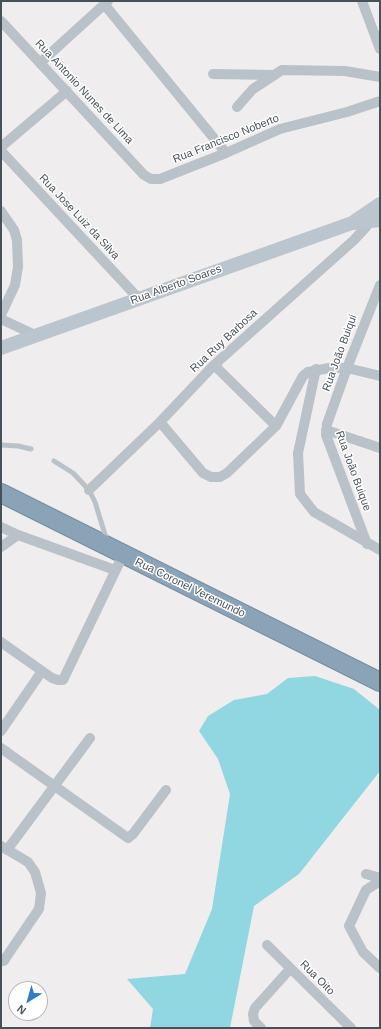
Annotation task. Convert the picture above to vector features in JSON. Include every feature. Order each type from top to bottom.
[{"type":"highway","name":"Rua Coronel Veremundo","points":[[1,493],[116,557],[380,682]]},
{"type":"main road","name":"Rua Alberto Soares","points":[[1,348],[376,215]]},
{"type":"street","points":[[362,1],[380,48]]},
{"type":"street","points":[[41,62],[106,3],[226,154]]},
{"type":"street","name":"Rua Antonio Nunes de Lima","points":[[1,20],[144,175],[151,179]]},
{"type":"street","points":[[237,107],[253,90],[282,70],[345,70],[380,77]]},
{"type":"street","points":[[213,74],[275,75]]},
{"type":"street","points":[[1,147],[66,91]]},
{"type":"street","name":"Rua Francisco Noberto","points":[[151,179],[160,179],[226,154],[280,129],[347,112],[380,101]]},
{"type":"street","name":"Rua Jose Luiz da Silva","points":[[1,151],[139,299]]},
{"type":"street","points":[[1,212],[14,230],[17,240],[18,267],[15,285],[1,315]]},
{"type":"street","name":"Rua Ruy Barbosa","points":[[89,490],[160,422],[214,365],[354,240],[376,215]]},
{"type":"street","name":"Rua João Buiqui","points":[[326,430],[347,368],[377,300],[380,285]]},
{"type":"street","points":[[1,319],[37,336]]},
{"type":"street","points":[[214,365],[276,426]]},
{"type":"street","points":[[160,422],[204,473],[211,477],[220,477],[227,473],[276,426],[304,376],[316,369],[347,368],[380,376]]},
{"type":"street","points":[[316,369],[298,453],[300,494],[314,512],[367,544],[380,550]]},
{"type":"street","points":[[326,430],[380,448]]},
{"type":"street","name":"Rua João Buique","points":[[326,430],[326,436],[367,544]]},
{"type":"street","points":[[1,526],[18,535],[116,557],[63,680],[58,680],[42,671],[1,642]]},
{"type":"street","points":[[1,547],[18,535]]},
{"type":"street","points":[[1,731],[42,671]]},
{"type":"street","points":[[1,961],[4,961],[39,909],[41,893],[35,872],[28,862],[4,848],[55,786],[90,738]]},
{"type":"street","points":[[1,748],[128,838],[133,834],[166,790]]},
{"type":"street","points":[[366,874],[380,878]]},
{"type":"street","points":[[380,882],[366,890],[349,926],[363,952],[380,968]]},
{"type":"street","name":"Rua Oito","points":[[267,945],[351,1028]]},
{"type":"street","points":[[259,1026],[253,1014],[255,1008],[290,969]]},
{"type":"lane","points":[[1,445],[18,446],[31,449]]},
{"type":"lane","points":[[54,461],[73,473],[89,490],[116,557]]},
{"type":"water","points":[[315,676],[354,689],[380,710],[380,771],[299,874],[254,906],[230,1028],[150,1028],[153,1009],[127,979],[185,974],[212,909],[230,794],[218,759],[199,731],[208,716],[234,700],[267,694],[288,678]]}]
